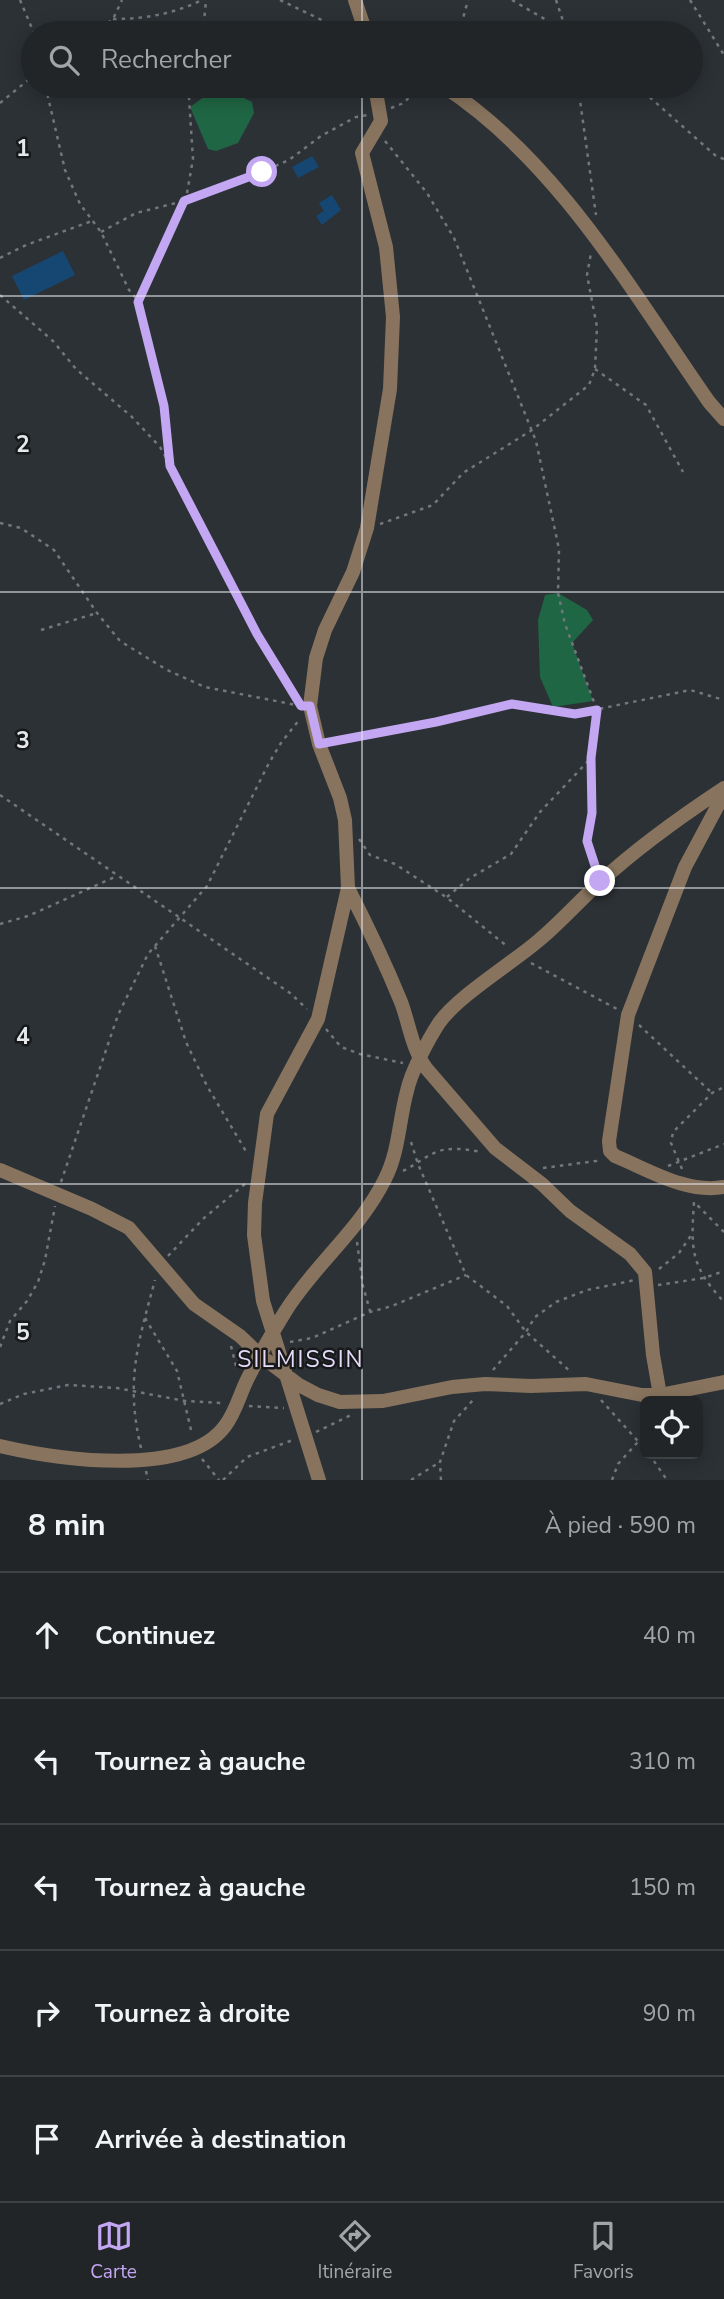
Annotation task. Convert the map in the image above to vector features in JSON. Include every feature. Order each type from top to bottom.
[{"type":"street","points":[[355,0],[363,21]]},
{"type":"street","points":[[319,1480],[263,1301],[254,1224],[267,1114],[318,1019],[348,888],[345,820],[340,798],[319,744],[310,706],[316,658],[324,630],[354,572],[367,528],[390,389],[393,317],[386,247],[362,153],[381,121],[377,98]]},
{"type":"street","points":[[462,98],[520,147],[579,214],[709,402],[724,419]]},
{"type":"street","points":[[0,1446],[68,1459],[113,1460],[145,1459],[207,1444],[218,1434],[261,1356],[276,1339],[286,1311],[353,1229],[386,1178],[402,1122],[407,1090],[439,1023],[450,1011],[540,940],[600,881],[657,832],[724,789]]},
{"type":"street","points":[[724,794],[685,867],[628,1015],[609,1141],[610,1151],[615,1156],[690,1187],[724,1187]]},
{"type":"street","points":[[348,888],[402,1005],[419,1062],[495,1148],[526,1171],[570,1211],[630,1254],[645,1272],[653,1355],[660,1395]]},
{"type":"street","points":[[0,1170],[129,1228],[194,1304],[240,1336],[299,1385],[340,1402],[383,1401],[452,1387],[485,1384],[586,1384],[642,1395],[660,1395],[724,1382]]},
{"type":"path","points":[[20,0],[29,21]]},
{"type":"path","points":[[110,21],[122,0]]},
{"type":"path","points":[[113,19],[155,17],[204,0],[203,21]]},
{"type":"path","points":[[280,0],[324,21]]},
{"type":"path","points":[[462,21],[468,0]]},
{"type":"path","points":[[512,0],[548,21]]},
{"type":"path","points":[[556,0],[563,21]]},
{"type":"path","points":[[690,0],[724,55]]},
{"type":"path","points":[[0,103],[21,86]]},
{"type":"path","points":[[48,98],[65,170],[80,204],[101,232],[129,290],[138,302],[164,406],[170,466]]},
{"type":"path","points":[[138,302],[184,201],[193,159],[189,98]]},
{"type":"path","points":[[101,232],[136,213],[184,201],[289,160],[321,136],[356,117],[379,114],[404,103],[408,98]]},
{"type":"path","points":[[367,528],[433,505],[463,473],[532,430],[589,385],[596,369],[597,327],[587,275],[596,212],[580,98]]},
{"type":"path","points":[[651,98],[716,156],[724,159]]},
{"type":"path","points":[[376,131],[427,193],[454,238],[532,430],[548,490],[559,549],[558,593],[565,624],[597,710],[591,758],[592,813],[587,841],[600,881]]},
{"type":"path","points":[[0,258],[92,220]]},
{"type":"path","points":[[0,295],[53,341],[76,369],[132,416],[160,447],[257,634],[301,706],[205,688],[167,670],[120,641],[97,613],[54,550],[21,528],[0,523]]},
{"type":"path","points":[[596,369],[646,405],[683,472]]},
{"type":"path","points":[[41,630],[97,613]]},
{"type":"path","points":[[319,744],[436,722],[512,704],[575,714],[690,690],[724,700]]},
{"type":"path","points":[[0,1347],[10,1321],[27,1301],[38,1282],[45,1260],[57,1194],[118,1014],[148,954],[207,886],[269,763],[310,706]]},
{"type":"path","points":[[446,897],[470,878],[511,854],[540,812],[591,758]]},
{"type":"path","points":[[0,795],[290,993],[318,1019],[341,1047],[360,1054],[419,1062]]},
{"type":"path","points":[[0,924],[27,916],[117,876]]},
{"type":"path","points":[[141,1449],[134,1421],[136,1347],[159,1266],[204,1218],[259,1173],[206,1086],[186,1042],[155,946]]},
{"type":"path","points":[[724,1087],[712,1093],[674,1132],[671,1143],[694,1202],[693,1255],[704,1278],[724,1302]]},
{"type":"path","points":[[411,1139],[418,1164],[466,1275],[507,1306],[526,1332],[586,1384],[640,1443]]},
{"type":"path","points":[[526,1171],[596,1161],[609,1141]]},
{"type":"path","points":[[652,1171],[724,1144]]},
{"type":"path","points":[[386,1178],[418,1164],[434,1152],[462,1148],[485,1153]]},
{"type":"path","points":[[694,1202],[724,1232]]},
{"type":"path","points":[[353,1229],[370,1312]]},
{"type":"path","points":[[648,1283],[679,1253],[692,1234]]},
{"type":"path","points":[[441,1480],[440,1462],[454,1421],[526,1332],[535,1317],[556,1303],[587,1290],[704,1278],[724,1271]]},
{"type":"path","points":[[276,1339],[313,1338],[370,1312],[392,1306],[466,1275]]},
{"type":"path","points":[[145,1318],[177,1371],[195,1449],[219,1480]]},
{"type":"path","points":[[221,1325],[229,1338],[240,1397]]},
{"type":"path","points":[[0,1404],[24,1394],[68,1385],[106,1387],[186,1401],[240,1397],[276,1408],[297,1408]]},
{"type":"path","points":[[612,1480],[618,1464],[638,1441]]},
{"type":"path","points":[[652,1459],[667,1480]]},
{"type":"path","points":[[411,1480],[440,1462]]},
{"type":"green space","points":[[202,98],[244,98],[252,102],[254,113],[238,143],[216,151],[208,149],[190,107]]},
{"type":"green space","points":[[558,593],[587,610],[593,620],[572,643],[593,701],[553,707],[540,677],[538,620],[545,595]]},
{"type":"building","points":[[312,156],[319,167],[298,178],[292,167]]},
{"type":"building","points":[[332,195],[341,210],[322,225],[316,216],[324,211],[319,203]]},
{"type":"building","points":[[63,251],[75,275],[24,300],[12,276]]},
{"type":"district","name":"SILMISSIN","points":[[301,1359]]},
{"type":"route","points":[[262,172],[184,201],[138,302],[164,406],[170,466],[257,634],[301,706],[310,706],[319,744],[436,722],[512,704],[575,714],[597,710],[591,758],[592,813],[587,841],[600,881]]}]
